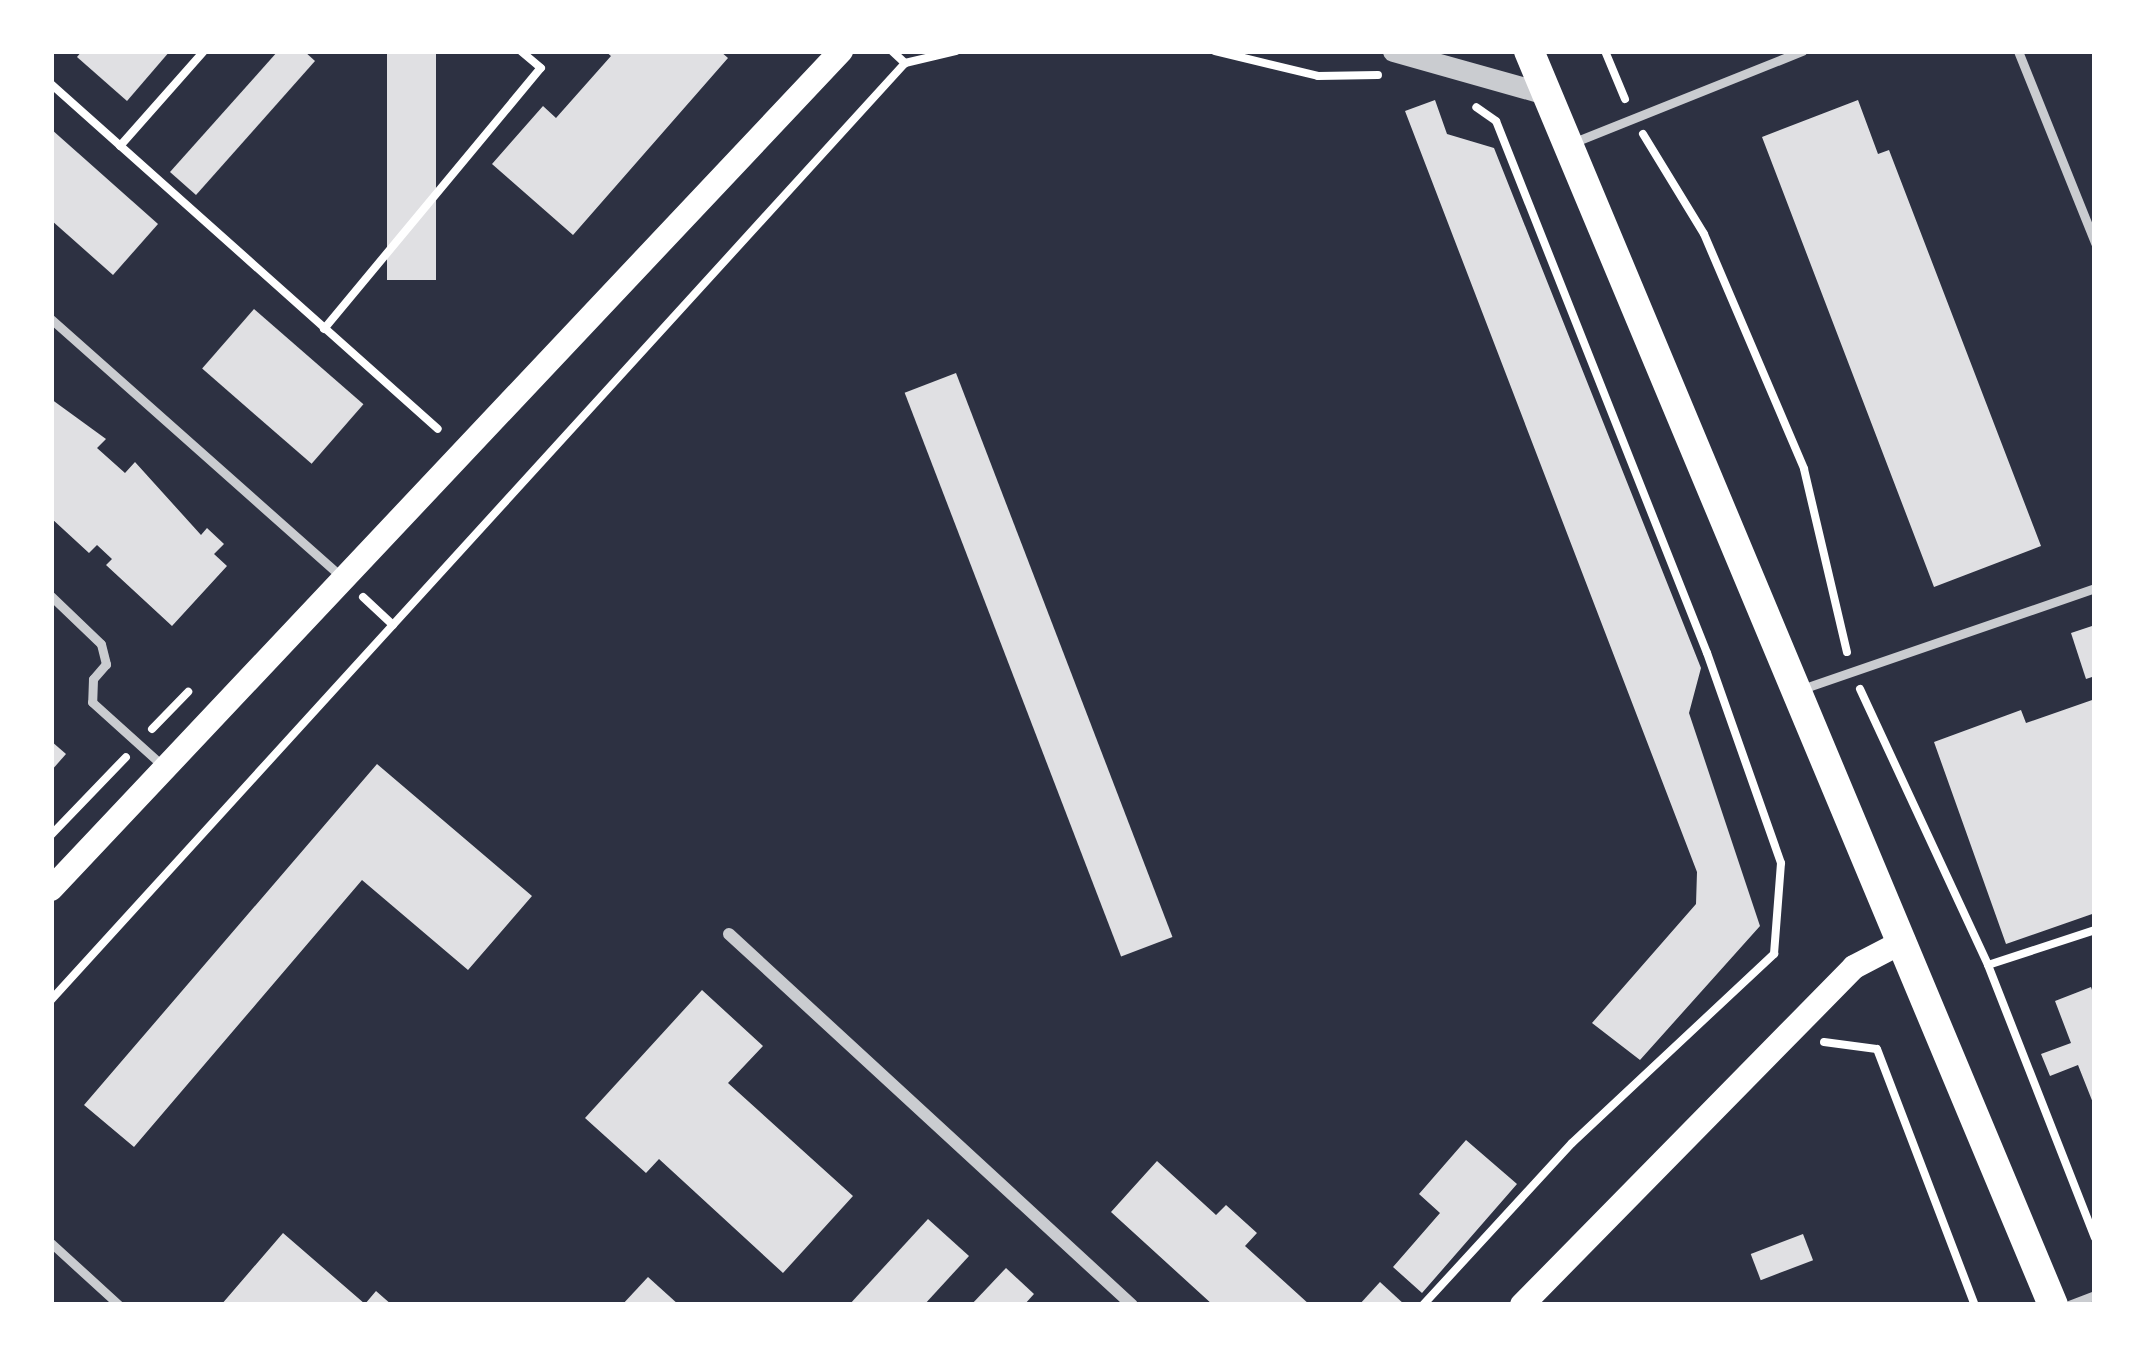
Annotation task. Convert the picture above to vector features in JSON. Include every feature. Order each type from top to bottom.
[{"type":"main road","points":[[51,889],[340,576],[841,51]]},
{"type":"main road","points":[[1529,51],[2053,1305]]},
{"type":"main road","points":[[1522,1305],[1854,968],[1904,941]]},
{"type":"street","points":[[1393,51],[1546,94]]},
{"type":"street","points":[[728,934],[1132,1305]]},
{"type":"lane","points":[[1567,145],[1802,51]]},
{"type":"lane","points":[[2018,51],[2095,243]]},
{"type":"lane","points":[[51,319],[340,576]]},
{"type":"lane","points":[[1794,692],[2095,588]]},
{"type":"lane","points":[[51,596],[101,644],[106,664],[93,679],[92,702],[163,766]]},
{"type":"lane","points":[[51,1243],[119,1305]]},
{"type":"lane","points":[[2069,1305],[2095,1295]]},
{"type":"path","points":[[120,146],[204,51]]},
{"type":"path","points":[[324,328],[541,68],[521,51]]},
{"type":"path","points":[[892,51],[905,62]]},
{"type":"path","points":[[51,1000],[905,62],[956,51]]},
{"type":"path","points":[[1215,51],[1318,76],[1383,75]]},
{"type":"path","points":[[1605,51],[1634,119],[1704,234],[1804,469],[1852,673],[1988,965],[2095,1238]]},
{"type":"path","points":[[51,84],[438,430]]},
{"type":"path","points":[[1423,1305],[1572,1143],[1774,954],[1781,863],[1707,653],[1496,121],[1464,99]]},
{"type":"path","points":[[1988,965],[2095,930]]},
{"type":"path","points":[[1812,1041],[1877,1049],[1975,1305]]},
{"type":"building","points":[[82,51],[170,51],[127,101],[77,57]]},
{"type":"building","points":[[278,51],[304,51],[315,61],[196,195],[170,172]]},
{"type":"building","points":[[387,51],[436,51],[436,280],[387,280]]},
{"type":"building","points":[[605,51],[720,51],[728,58],[573,235],[492,164],[543,106],[556,118],[611,56]]},
{"type":"building","points":[[1435,100],[1447,134],[1494,148],[1701,668],[1689,713],[1760,926],[1640,1060],[1592,1023],[1696,904],[1697,872],[1405,111]]},
{"type":"building","points":[[1858,100],[1878,154],[1889,150],[2041,546],[1934,587],[1762,137]]},
{"type":"building","points":[[51,129],[158,224],[113,275],[51,220]]},
{"type":"building","points":[[254,309],[363,404],[312,464],[202,369]]},
{"type":"building","points":[[956,373],[1172,937],[1121,957],[905,393]]},
{"type":"building","points":[[51,399],[106,439],[97,448],[125,473],[135,462],[201,535],[207,528],[224,544],[214,554],[227,566],[172,626],[106,565],[112,559],[97,545],[89,553],[51,518]]},
{"type":"building","points":[[2095,625],[2095,676],[2086,679],[2071,633]]},
{"type":"building","points":[[2095,699],[2095,913],[2006,944],[1934,742],[2021,710],[2026,723]]},
{"type":"building","points":[[51,741],[66,754],[51,771]]},
{"type":"building","points":[[377,764],[532,896],[468,970],[362,880],[134,1147],[84,1105]]},
{"type":"building","points":[[2091,987],[2095,999],[2095,1108],[2078,1065],[2050,1076],[2041,1054],[2071,1043],[2055,1001]]},
{"type":"building","points":[[702,990],[763,1046],[728,1083],[853,1196],[783,1273],[659,1159],[646,1173],[585,1118]]},
{"type":"building","points":[[1466,1140],[1517,1184],[1422,1293],[1393,1267],[1440,1213],[1419,1194]]},
{"type":"building","points":[[1157,1161],[1216,1215],[1226,1205],[1257,1233],[1245,1246],[1310,1305],[1213,1305],[1111,1212]]},
{"type":"building","points":[[928,1219],[969,1256],[924,1305],[849,1305]]},
{"type":"building","points":[[283,1233],[365,1304],[376,1291],[392,1305],[221,1305]]},
{"type":"building","points":[[1803,1234],[1813,1260],[1761,1280],[1751,1254]]},
{"type":"building","points":[[1006,1268],[1034,1294],[1024,1305],[971,1305]]},
{"type":"building","points":[[648,1277],[679,1305],[622,1305]]},
{"type":"building","points":[[1380,1282],[1405,1305],[1359,1305]]}]
